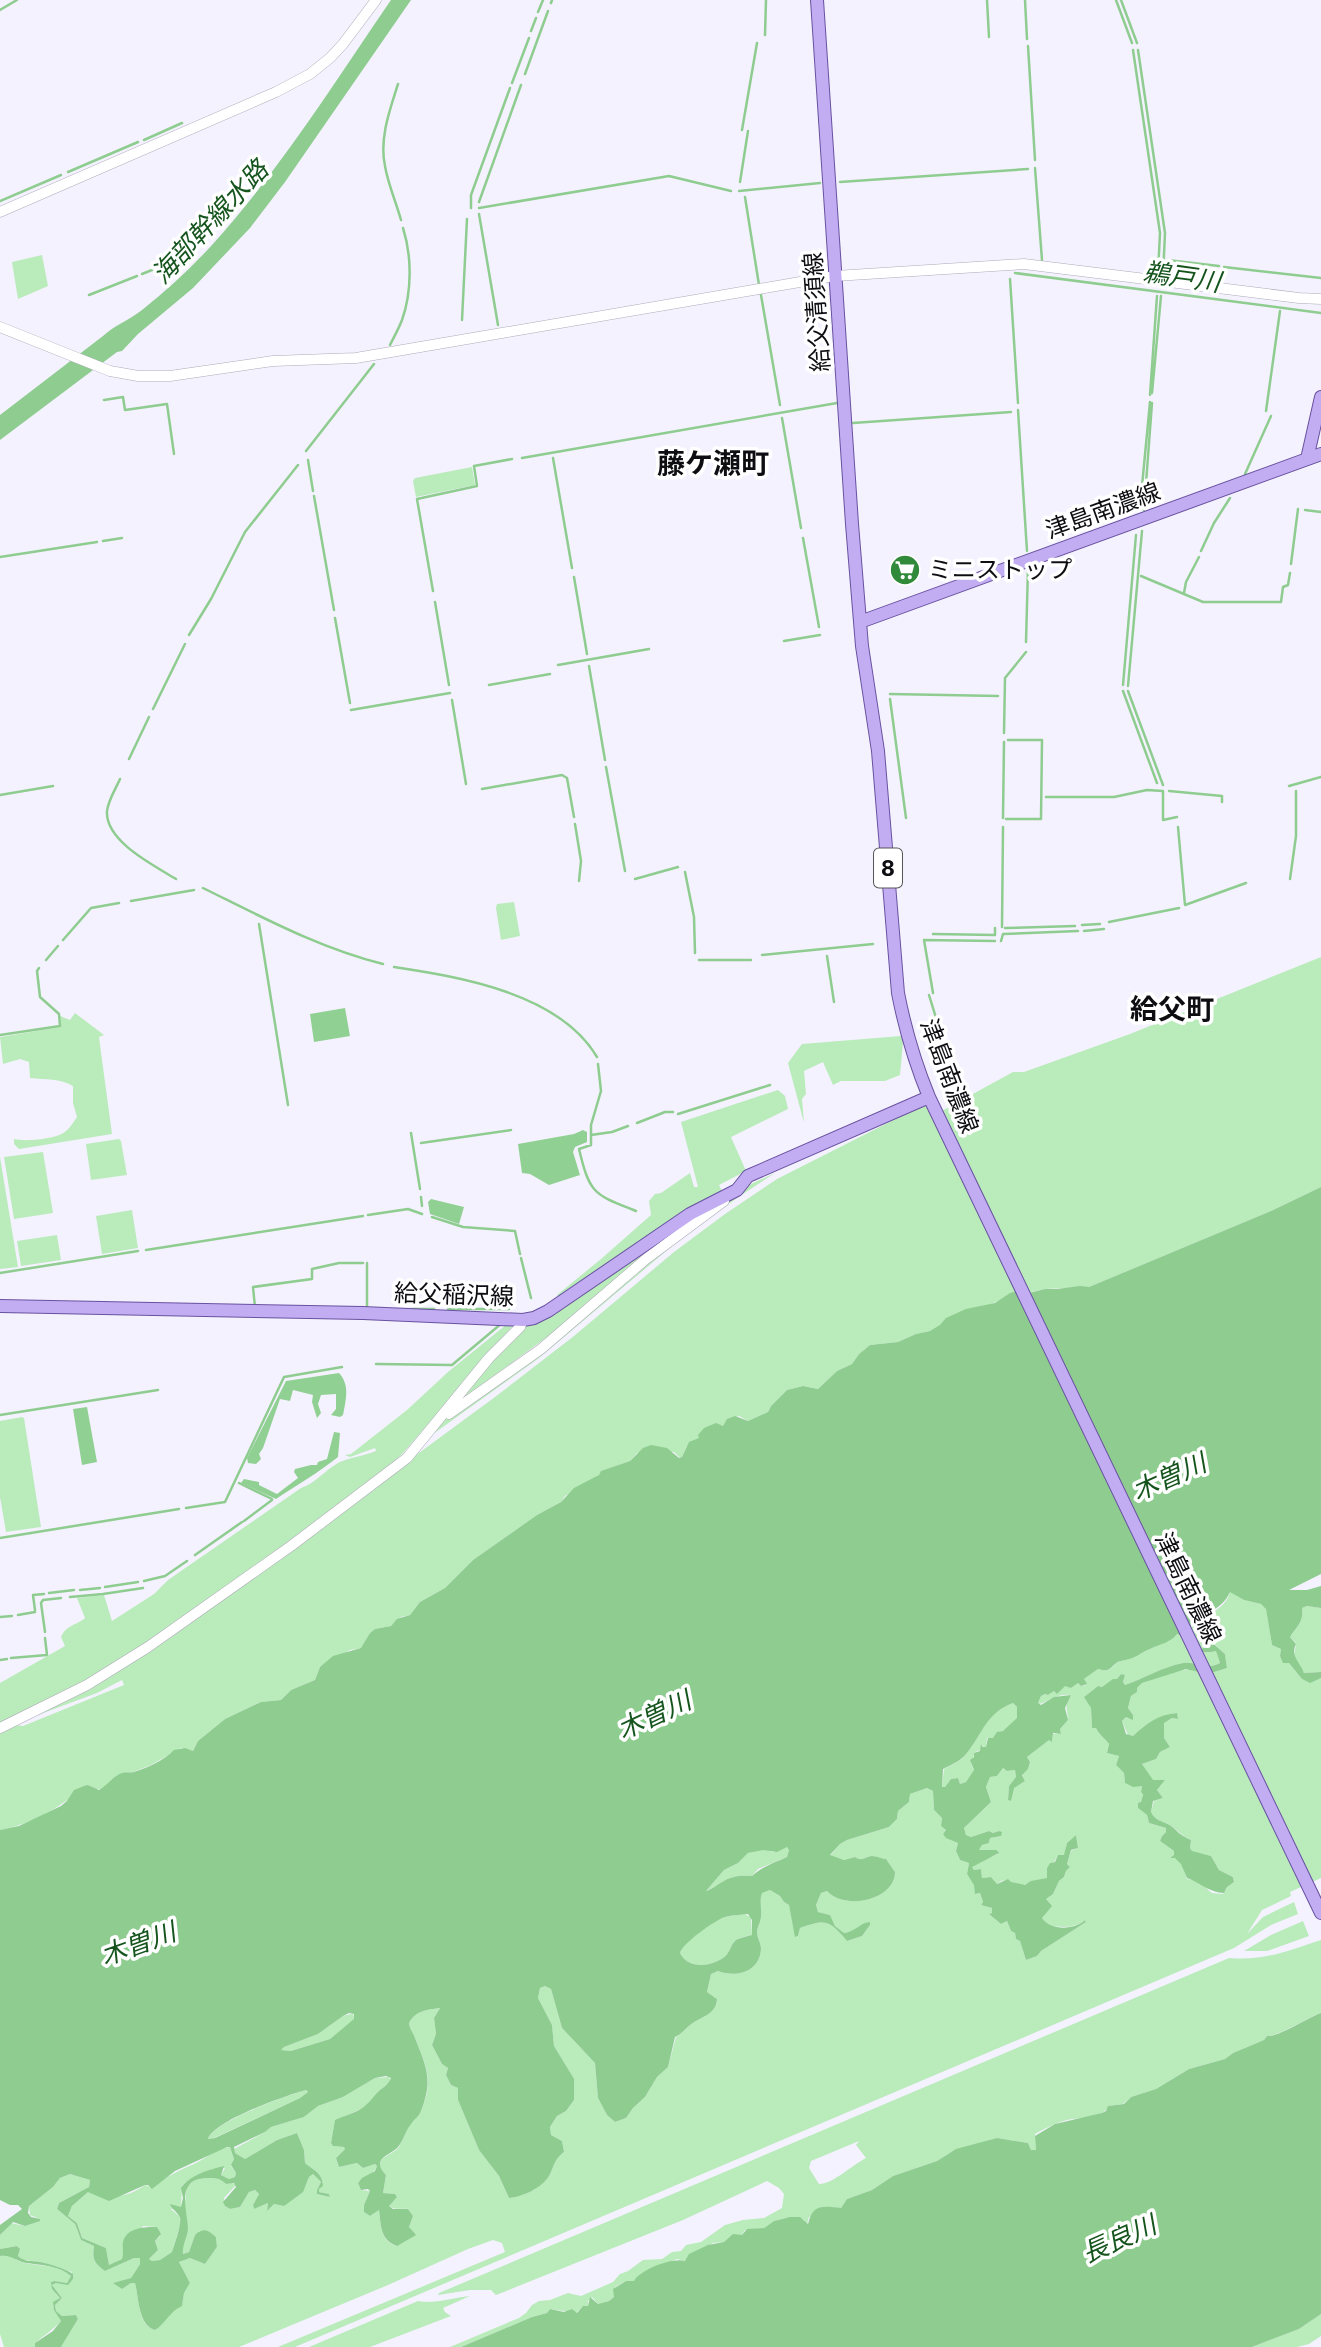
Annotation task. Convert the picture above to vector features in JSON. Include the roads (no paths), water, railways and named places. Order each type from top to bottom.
[{"type":"main road","name":"給父清須線","points":[[817,0],[860,622]]},
{"type":"main road","points":[[1307,459],[1321,397]]},
{"type":"main road","name":"津島南濃線","points":[[1321,454],[860,622],[879,764],[898,993],[912,1052],[932,1103],[1321,1913]]},
{"type":"main road","name":"給父稲沢線","points":[[0,1306],[363,1313],[523,1320],[543,1314],[690,1214],[737,1190],[748,1177],[932,1103]]},
{"type":"street","points":[[0,212],[276,92],[310,74],[343,44],[376,0]]},
{"type":"street","points":[[0,327],[110,371],[138,376],[170,376],[273,362],[356,358],[835,276],[1024,264],[1286,297],[1321,299]]},
{"type":"street","points":[[440,1420],[541,1349],[646,1259],[737,1190]]},
{"type":"street","points":[[0,1728],[87,1685],[207,1606],[407,1458],[489,1359],[520,1327],[523,1320]]},
{"type":"water","points":[[391,0],[411,0],[250,228],[193,288],[122,351],[117,352],[0,440],[0,415],[108,332],[142,310],[212,245],[261,187]]},
{"type":"water","name":"木曽川","points":[[1321,1187],[1321,1574],[1289,1590],[1307,1590],[1321,1586],[1321,1608],[1302,1608],[1301,1620],[1290,1637],[1296,1644],[1295,1656],[1304,1673],[1321,1672],[1321,1678],[1310,1683],[1302,1679],[1289,1663],[1283,1663],[1281,1649],[1272,1645],[1266,1609],[1261,1604],[1244,1600],[1230,1592],[1222,1604],[1189,1628],[1201,1649],[1208,1646],[1207,1638],[1225,1654],[1227,1668],[1208,1674],[1186,1669],[1142,1683],[1131,1696],[1128,1708],[1133,1720],[1126,1717],[1122,1721],[1126,1734],[1133,1736],[1153,1720],[1177,1713],[1178,1719],[1172,1718],[1164,1723],[1164,1738],[1170,1747],[1160,1752],[1156,1759],[1142,1764],[1153,1780],[1165,1780],[1157,1790],[1163,1798],[1153,1801],[1151,1812],[1157,1819],[1191,1840],[1192,1851],[1211,1856],[1219,1870],[1233,1877],[1234,1882],[1224,1893],[1210,1890],[1187,1878],[1181,1864],[1175,1858],[1170,1858],[1174,1851],[1160,1841],[1166,1828],[1149,1823],[1147,1815],[1138,1808],[1143,1795],[1142,1786],[1133,1787],[1125,1783],[1124,1773],[1116,1765],[1119,1756],[1107,1753],[1109,1744],[1096,1728],[1092,1728],[1091,1708],[1084,1697],[1098,1686],[1102,1687],[1117,1679],[1121,1674],[1125,1675],[1125,1685],[1183,1663],[1210,1666],[1220,1663],[1216,1651],[1202,1652],[1177,1634],[1169,1641],[1118,1662],[1109,1669],[1098,1669],[1084,1679],[1087,1684],[1081,1686],[1078,1683],[1071,1688],[1065,1686],[1057,1694],[1054,1691],[1041,1696],[1038,1703],[1041,1705],[1054,1697],[1071,1695],[1065,1708],[1068,1720],[1060,1729],[1061,1734],[1053,1733],[1052,1742],[1049,1740],[1027,1757],[1030,1762],[1022,1775],[1025,1781],[1014,1788],[1011,1801],[1008,1800],[1009,1786],[1016,1777],[1015,1770],[1007,1771],[1003,1768],[997,1776],[990,1777],[986,1787],[991,1802],[964,1828],[966,1835],[971,1837],[989,1831],[1002,1832],[1001,1836],[990,1838],[989,1843],[982,1845],[979,1850],[997,1850],[999,1853],[972,1867],[974,1870],[981,1869],[982,1878],[991,1877],[997,1884],[1008,1879],[1025,1885],[1047,1878],[1050,1863],[1055,1862],[1058,1855],[1064,1855],[1067,1843],[1076,1835],[1078,1848],[1071,1850],[1067,1864],[1070,1867],[1053,1894],[1046,1899],[1052,1906],[1042,1918],[1051,1925],[1063,1928],[1075,1926],[1085,1920],[1086,1922],[1037,1956],[1026,1960],[1020,1941],[1016,1939],[1007,1921],[1001,1924],[989,1914],[992,1913],[992,1908],[981,1905],[983,1902],[980,1893],[975,1894],[974,1885],[967,1874],[969,1863],[960,1860],[956,1851],[958,1843],[943,1834],[946,1830],[941,1826],[942,1818],[934,1810],[933,1791],[927,1788],[910,1794],[909,1802],[898,1811],[897,1819],[889,1827],[847,1840],[830,1855],[844,1860],[872,1856],[886,1859],[895,1872],[893,1882],[887,1890],[868,1900],[845,1900],[827,1891],[821,1893],[816,1905],[818,1912],[830,1915],[835,1926],[844,1933],[870,1922],[862,1936],[847,1941],[831,1925],[816,1923],[800,1928],[798,1936],[795,1937],[789,1905],[770,1890],[762,1893],[761,1918],[757,1932],[760,1957],[752,1968],[746,1971],[732,1974],[718,1971],[711,1974],[707,1992],[717,1999],[714,2009],[675,2037],[668,2067],[657,2077],[645,2097],[626,2118],[615,2122],[607,2115],[598,2098],[595,2063],[562,2028],[551,1989],[545,1986],[540,1988],[538,1998],[552,2025],[554,2046],[574,2079],[574,2100],[550,2127],[551,2135],[562,2141],[564,2152],[556,2160],[546,2180],[531,2191],[509,2198],[499,2176],[479,2150],[458,2100],[458,2088],[451,2085],[446,2075],[448,2068],[442,2064],[432,2045],[436,2034],[434,2018],[440,2008],[418,2013],[409,2023],[425,2066],[427,2091],[420,2113],[400,2144],[383,2158],[380,2165],[386,2175],[383,2193],[395,2194],[397,2197],[389,2206],[393,2209],[408,2209],[413,2216],[409,2227],[416,2235],[397,2246],[384,2236],[379,2210],[370,2216],[364,2212],[370,2191],[361,2190],[358,2183],[375,2171],[377,2166],[375,2164],[363,2168],[357,2163],[339,2167],[336,2158],[345,2149],[331,2143],[335,2120],[366,2105],[390,2081],[391,2078],[386,2076],[375,2078],[343,2097],[318,2106],[304,2117],[271,2127],[234,2147],[235,2153],[245,2159],[277,2140],[297,2133],[304,2150],[305,2163],[321,2178],[323,2186],[319,2192],[329,2194],[330,2197],[317,2194],[321,2182],[313,2174],[303,2192],[284,2206],[274,2204],[267,2211],[268,2203],[254,2209],[253,2205],[259,2194],[255,2190],[249,2192],[240,2207],[230,2209],[223,2202],[236,2187],[234,2183],[226,2184],[219,2179],[206,2178],[191,2183],[185,2195],[188,2227],[183,2254],[189,2252],[195,2235],[203,2230],[216,2237],[217,2247],[205,2264],[190,2258],[179,2262],[190,2283],[184,2293],[182,2306],[155,2330],[145,2323],[142,2317],[135,2283],[122,2289],[113,2283],[131,2278],[140,2264],[140,2258],[105,2271],[95,2260],[94,2246],[81,2240],[75,2224],[57,2209],[59,2203],[89,2187],[90,2180],[70,2174],[60,2178],[29,2206],[28,2213],[40,2221],[25,2226],[13,2222],[0,2235],[0,2225],[22,2209],[18,2205],[10,2205],[0,2200],[0,1830],[19,1826],[61,1806],[74,1790],[88,1785],[99,1790],[119,1774],[150,1766],[174,1750],[185,1748],[193,1751],[198,1741],[225,1719],[261,1702],[281,1700],[291,1690],[315,1680],[320,1667],[333,1656],[361,1648],[375,1629],[391,1626],[397,1619],[410,1615],[420,1602],[445,1588],[473,1560],[537,1515],[561,1502],[574,1488],[599,1475],[601,1471],[630,1461],[643,1448],[651,1445],[667,1448],[679,1458],[682,1457],[689,1442],[699,1438],[698,1435],[704,1428],[716,1423],[723,1426],[727,1419],[735,1416],[748,1421],[768,1412],[787,1390],[803,1386],[818,1389],[837,1371],[852,1364],[870,1345],[898,1342],[930,1331],[946,1318],[966,1309],[995,1303],[1010,1293],[1089,1287],[1271,1211]],"holes":[[[1013,1703],[1017,1707],[1017,1718],[993,1738],[988,1738],[986,1747],[981,1744],[980,1751],[974,1753],[970,1760],[974,1770],[966,1782],[960,1784],[958,1778],[951,1779],[942,1787],[943,1769],[964,1756],[986,1724],[1004,1707]],[[787,1847],[789,1850],[787,1857],[764,1867],[752,1876],[733,1877],[706,1891],[724,1870],[738,1863],[748,1853],[763,1850],[777,1852]],[[748,1914],[752,1920],[752,1935],[736,1940],[723,1958],[712,1963],[700,1965],[688,1962],[680,1953],[682,1949],[692,1938],[725,1917]],[[354,2014],[354,2019],[330,2039],[291,2051],[281,2050],[318,2034],[343,2016]],[[306,2090],[308,2092],[208,2139],[223,2124],[283,2097]],[[230,2147],[235,2177],[229,2179],[221,2175],[224,2166],[201,2173],[181,2188],[181,2207],[170,2204],[179,2216],[180,2225],[172,2252],[160,2260],[149,2259],[158,2250],[155,2241],[161,2234],[157,2227],[128,2233],[123,2242],[122,2259],[109,2265],[106,2248],[82,2238],[77,2223],[68,2216],[72,2206],[88,2192],[109,2201],[145,2185],[152,2189],[175,2171]]]},
{"type":"water","name":"長良川","points":[[1321,2013],[1321,2314],[1299,2329],[1252,2347],[461,2347],[547,2313],[550,2309],[564,2312],[572,2309],[577,2313],[583,2306],[588,2306],[590,2297],[598,2304],[609,2301],[614,2297],[613,2289],[626,2281],[634,2281],[649,2269],[672,2261],[685,2261],[689,2254],[708,2245],[724,2242],[733,2234],[742,2235],[747,2229],[764,2228],[774,2221],[790,2217],[800,2217],[808,2224],[810,2217],[819,2208],[841,2208],[847,2199],[872,2190],[893,2176],[937,2161],[956,2149],[997,2138],[1028,2143],[1031,2150],[1036,2150],[1035,2136],[1055,2124],[1102,2113],[1108,2106],[1124,2104],[1131,2097],[1156,2089],[1189,2069],[1225,2059],[1267,2036],[1279,2034]]},
{"type":"water","points":[[17,2246],[20,2249],[18,2256],[24,2260],[48,2264],[73,2274],[68,2285],[52,2285],[62,2298],[55,2305],[56,2311],[62,2316],[76,2315],[78,2319],[61,2347],[35,2347],[35,2343],[53,2331],[61,2321],[54,2310],[53,2302],[60,2298],[52,2289],[51,2282],[67,2283],[71,2276],[56,2268],[0,2256],[0,2249]]},
{"type":"waterway","points":[[0,10],[17,0]]},
{"type":"waterway","points":[[538,12],[543,0]]},
{"type":"waterway","points":[[765,35],[766,0]]},
{"type":"waterway","points":[[987,0],[989,37]]},
{"type":"waterway","points":[[1025,0],[1027,39]]},
{"type":"waterway","points":[[1116,0],[1132,43]]},
{"type":"waterway","points":[[1121,0],[1137,43]]},
{"type":"waterway","points":[[525,74],[548,11]]},
{"type":"waterway","points":[[531,31],[536,18]]},
{"type":"waterway","points":[[512,83],[529,38]]},
{"type":"waterway","points":[[742,130],[757,43]]},
{"type":"waterway","points":[[1028,46],[1035,160]]},
{"type":"waterway","points":[[1133,50],[1160,233],[1158,273]]},
{"type":"waterway","points":[[1138,50],[1165,233],[1163,276]]},
{"type":"waterway","points":[[398,84],[386,124],[383,145],[388,180],[401,220]]},
{"type":"waterway","points":[[479,202],[521,85]]},
{"type":"waterway","points":[[471,208],[471,195],[510,88]]},
{"type":"waterway","points":[[144,140],[182,123]]},
{"type":"waterway","points":[[740,182],[748,131]]},
{"type":"waterway","points":[[68,172],[138,142]]},
{"type":"waterway","points":[[1035,168],[1042,260]]},
{"type":"waterway","points":[[840,182],[1028,169]]},
{"type":"waterway","points":[[0,201],[61,175]]},
{"type":"waterway","points":[[479,208],[669,176],[731,191]]},
{"type":"waterway","points":[[739,191],[820,183]]},
{"type":"waterway","points":[[745,197],[759,285]]},
{"type":"waterway","points":[[479,214],[498,325]]},
{"type":"waterway","points":[[462,320],[467,219]]},
{"type":"waterway","points":[[390,345],[402,320],[409,286],[408,250],[403,228]]},
{"type":"waterway","name":"海部幹線水路","points":[[142,274],[187,256]]},
{"type":"waterway","points":[[1167,260],[1219,266]]},
{"type":"waterway","points":[[1224,267],[1321,278]]},
{"type":"waterway","name":"鵜戸川","points":[[1015,273],[1321,313]]},
{"type":"waterway","name":"海部幹線水路","points":[[89,295],[137,276]]},
{"type":"waterway","points":[[1010,279],[1018,403]]},
{"type":"waterway","points":[[761,295],[780,405]]},
{"type":"waterway","points":[[1150,395],[1157,296]]},
{"type":"waterway","points":[[1152,393],[1161,296]]},
{"type":"waterway","points":[[1266,411],[1280,311]]},
{"type":"waterway","points":[[306,451],[374,364]]},
{"type":"waterway","points":[[104,400],[123,397],[125,410],[167,404],[174,454]]},
{"type":"waterway","points":[[1140,507],[1150,402]]},
{"type":"waterway","points":[[522,458],[837,403]]},
{"type":"waterway","points":[[1144,510],[1152,403]]},
{"type":"waterway","points":[[1018,410],[1027,551]]},
{"type":"waterway","points":[[853,423],[1011,412]]},
{"type":"waterway","points":[[1245,474],[1271,416]]},
{"type":"waterway","points":[[782,418],[801,528]]},
{"type":"waterway","points":[[553,458],[572,568]]},
{"type":"waterway","points":[[433,591],[417,499],[477,486],[474,466],[512,459]]},
{"type":"waterway","points":[[308,460],[313,491]]},
{"type":"waterway","points":[[189,635],[211,599],[245,532],[298,465]]},
{"type":"waterway","points":[[314,496],[334,610]]},
{"type":"waterway","points":[[1201,551],[1230,498]]},
{"type":"waterway","points":[[1291,564],[1298,509]]},
{"type":"waterway","points":[[1305,510],[1321,512]]},
{"type":"waterway","points":[[1128,686],[1142,531]]},
{"type":"waterway","points":[[1123,685],[1136,535]]},
{"type":"waterway","points":[[103,541],[122,538]]},
{"type":"waterway","points":[[803,538],[819,627]]},
{"type":"waterway","points":[[0,557],[97,542]]},
{"type":"waterway","points":[[1184,593],[1186,582],[1199,557]]},
{"type":"waterway","points":[[1026,642],[1028,568]]},
{"type":"waterway","points":[[1141,576],[1203,602],[1281,602],[1283,587],[1288,585],[1290,573]]},
{"type":"waterway","points":[[574,577],[587,654]]},
{"type":"waterway","points":[[435,602],[449,685]]},
{"type":"waterway","points":[[335,618],[350,703]]},
{"type":"waterway","points":[[784,641],[820,635]]},
{"type":"waterway","points":[[153,709],[185,644]]},
{"type":"waterway","points":[[558,665],[649,649]]},
{"type":"waterway","points":[[1004,733],[1005,678],[1026,652]]},
{"type":"waterway","points":[[589,666],[605,760]]},
{"type":"waterway","points":[[489,685],[550,674]]},
{"type":"waterway","points":[[1123,691],[1157,783]]},
{"type":"waterway","points":[[1128,691],[1163,785]]},
{"type":"waterway","points":[[351,710],[450,693]]},
{"type":"waterway","points":[[890,694],[998,696]]},
{"type":"waterway","points":[[890,699],[906,818]]},
{"type":"waterway","points":[[452,700],[466,784]]},
{"type":"waterway","points":[[129,759],[149,717]]},
{"type":"waterway","points":[[1006,819],[1041,819],[1042,740],[1008,740]]},
{"type":"waterway","points":[[1003,818],[1004,742]]},
{"type":"waterway","points":[[606,767],[625,871]]},
{"type":"waterway","points":[[482,789],[562,775],[567,778],[574,817]]},
{"type":"waterway","points":[[1289,786],[1321,777]]},
{"type":"waterway","points":[[120,779],[110,799],[108,822],[132,851],[176,879]]},
{"type":"waterway","points":[[0,795],[53,786]]},
{"type":"waterway","points":[[1046,797],[1114,797],[1147,790],[1163,791],[1163,820],[1177,817]]},
{"type":"waterway","points":[[1169,791],[1222,796],[1222,802]]},
{"type":"waterway","points":[[1290,879],[1296,836],[1296,791]]},
{"type":"waterway","points":[[575,824],[581,861],[579,881]]},
{"type":"waterway","points":[[1002,927],[1003,827]]},
{"type":"waterway","points":[[1178,827],[1185,905],[1246,883]]},
{"type":"waterway","points":[[635,879],[678,867]]},
{"type":"waterway","points":[[685,872],[694,917],[695,953]]},
{"type":"waterway","points":[[203,888],[313,941],[383,964]]},
{"type":"waterway","points":[[131,901],[194,890]]},
{"type":"waterway","points":[[63,940],[91,908],[119,903]]},
{"type":"waterway","points":[[1109,922],[1179,908]]},
{"type":"waterway","points":[[259,924],[288,1105]]},
{"type":"waterway","points":[[1082,925],[1100,924]]},
{"type":"waterway","points":[[1005,928],[1075,926]]},
{"type":"waterway","points":[[933,934],[995,935],[995,928]]},
{"type":"waterway","points":[[1084,931],[1104,929]]},
{"type":"waterway","points":[[1001,941],[1003,934],[1078,931]]},
{"type":"waterway","points":[[933,993],[924,940],[995,941]]},
{"type":"waterway","points":[[762,955],[873,944]]},
{"type":"waterway","points":[[46,960],[58,946]]},
{"type":"waterway","points":[[827,956],[834,1002]]},
{"type":"waterway","points":[[699,960],[751,960]]},
{"type":"waterway","points":[[394,967],[477,983],[533,1003],[559,1017],[580,1035],[597,1057]]},
{"type":"waterway","points":[[0,1035],[60,1026],[59,1014],[40,997],[37,971],[39,968]]},
{"type":"waterway","points":[[929,995],[937,1021]]},
{"type":"waterway","points":[[598,1064],[601,1091],[591,1125],[591,1145],[579,1149],[587,1176],[596,1191],[611,1201],[636,1211]]},
{"type":"waterway","points":[[678,1114],[770,1085]]},
{"type":"waterway","points":[[637,1123],[665,1112],[673,1112]]},
{"type":"waterway","points":[[591,1135],[628,1126]]},
{"type":"waterway","points":[[421,1143],[511,1130]]},
{"type":"waterway","points":[[411,1133],[420,1189]]},
{"type":"waterway","points":[[421,1197],[422,1206]]},
{"type":"waterway","points":[[368,1215],[408,1209],[422,1214]]},
{"type":"waterway","points":[[146,1250],[363,1216]]},
{"type":"waterway","points":[[432,1217],[463,1227],[515,1231],[520,1254]]},
{"type":"waterway","points":[[0,1273],[138,1251]]},
{"type":"waterway","points":[[521,1258],[531,1298]]},
{"type":"waterway","points":[[255,1307],[253,1287],[312,1279],[312,1269],[339,1263],[363,1263]]},
{"type":"waterway","points":[[367,1263],[367,1309]]},
{"type":"waterway","points":[[412,1309],[434,1309]]},
{"type":"waterway","points":[[448,1309],[509,1309]]},
{"type":"waterway","points":[[376,1364],[452,1365],[502,1323]]},
{"type":"waterway","points":[[186,1508],[225,1502],[284,1377],[342,1367]]},
{"type":"waterway","points":[[0,1415],[158,1390]]},
{"type":"waterway","points":[[239,1483],[272,1499]]},
{"type":"waterway","points":[[244,1521],[272,1500]]},
{"type":"waterway","points":[[0,1538],[179,1509]]},
{"type":"waterway","points":[[195,1555],[242,1522]]},
{"type":"waterway","points":[[144,1581],[165,1576],[187,1561]]},
{"type":"waterway","points":[[105,1587],[138,1582]]},
{"type":"waterway","points":[[80,1590],[100,1588]]},
{"type":"waterway","points":[[70,1597],[143,1588]]},
{"type":"waterway","points":[[49,1593],[74,1590]]},
{"type":"waterway","points":[[35,1610],[33,1595],[44,1594]]},
{"type":"waterway","points":[[45,1632],[41,1603],[43,1600],[61,1598]]},
{"type":"waterway","points":[[18,1615],[35,1612]]},
{"type":"waterway","points":[[0,1617],[12,1616]]},
{"type":"waterway","points":[[11,1658],[47,1655],[45,1638]]},
{"type":"waterway","points":[[0,1660],[7,1659]]},
{"type":"place","name":"ミニストップ","points":[[905,570]]},
{"type":"district","name":"藤ケ瀬町","points":[[713,463]]},
{"type":"district","name":"給父町","points":[[1172,1009]]}]
